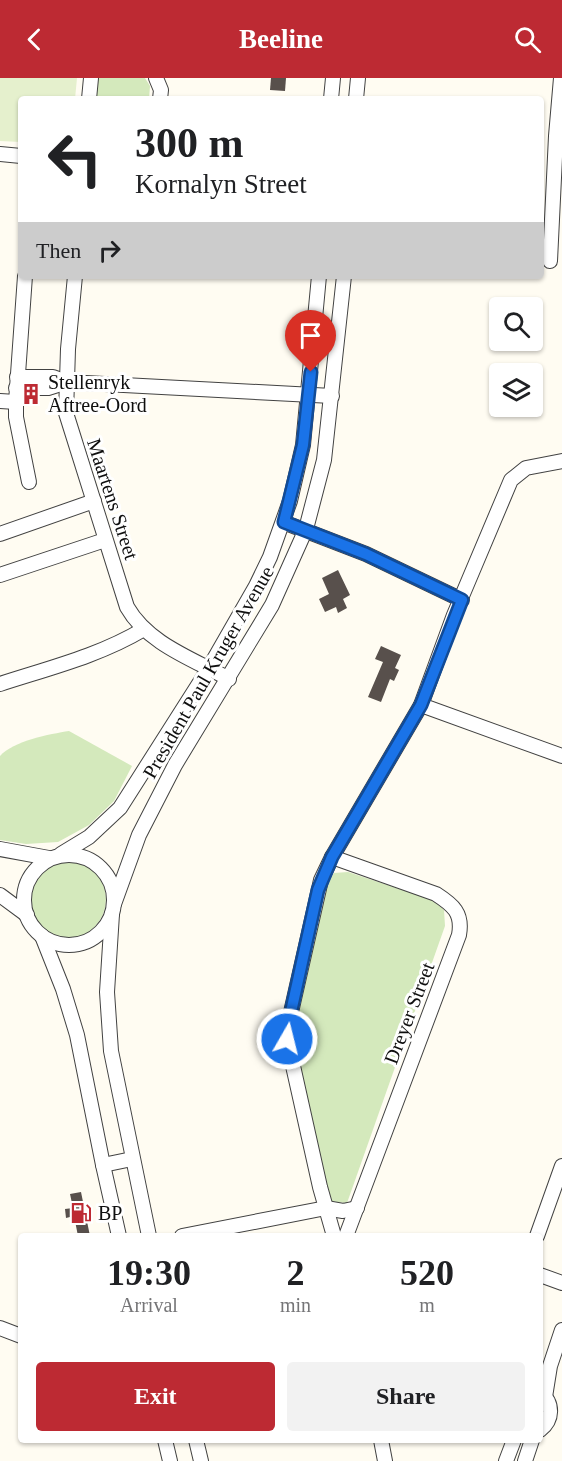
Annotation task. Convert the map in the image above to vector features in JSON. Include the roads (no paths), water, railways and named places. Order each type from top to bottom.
[{"type":"street","points":[[89,96],[91,78]]},
{"type":"street","points":[[156,78],[160,96]]},
{"type":"street","points":[[331,96],[333,78]]},
{"type":"street","points":[[356,96],[358,78]]},
{"type":"street","points":[[551,261],[549,141],[561,78]]},
{"type":"street","points":[[0,154],[18,156]]},
{"type":"street","points":[[25,279],[16,417],[29,482]]},
{"type":"street","name":"Maartens Street","points":[[75,279],[66,402],[69,428],[127,607],[153,638],[229,679]]},
{"type":"street","name":"President Paul Kruger Avenue","points":[[55,856],[89,837],[120,808],[209,668],[270,557],[284,522],[299,464],[309,395],[319,279]]},
{"type":"street","name":"President Paul Kruger Avenue","points":[[147,1233],[111,1051],[107,992],[113,909],[144,825],[175,765],[272,605],[306,530],[324,460],[344,279]]},
{"type":"street","points":[[0,401],[16,389],[53,376],[67,382],[332,396]]},
{"type":"street","points":[[333,1233],[287,1032],[318,890],[329,863],[421,705],[511,480],[526,468],[562,461]]},
{"type":"street","points":[[0,534],[93,501]]},
{"type":"street","points":[[284,522],[366,554],[462,600]]},
{"type":"street","points":[[0,575],[105,540]]},
{"type":"street","points":[[0,684],[87,657],[124,641],[144,629]]},
{"type":"street","points":[[421,705],[562,756]]},
{"type":"street","points":[[0,849],[55,856],[78,855],[94,861],[106,872],[113,887],[113,909],[106,927],[95,937],[82,943],[68,945],[54,943],[42,936],[30,923],[27,915],[24,894],[28,879],[37,867],[55,856]]},
{"type":"street","name":"Dreyer Street","points":[[329,863],[352,865],[436,894],[458,913],[461,924],[459,935],[347,1233]]},
{"type":"street","points":[[0,895],[27,915]]},
{"type":"street","points":[[42,936],[63,989],[76,1035],[118,1233]]},
{"type":"street","points":[[103,1165],[132,1159]]},
{"type":"street","points":[[538,1233],[562,1166]]},
{"type":"street","points":[[197,1233],[326,1208],[343,1211],[357,1208]]},
{"type":"street","points":[[543,1276],[562,1283]]},
{"type":"street","points":[[0,1328],[18,1335]]},
{"type":"street","points":[[543,1428],[550,1417],[545,1399],[550,1366],[562,1330]]},
{"type":"street","points":[[543,1375],[550,1366]]},
{"type":"street","points":[[545,1399],[562,1418]]},
{"type":"street","points":[[543,1429],[562,1427]]},
{"type":"street","points":[[166,1443],[170,1461]]},
{"type":"street","points":[[197,1443],[201,1461]]},
{"type":"street","points":[[382,1443],[385,1461]]},
{"type":"street","points":[[506,1461],[513,1443]]},
{"type":"street","points":[[525,1461],[531,1443]]},
{"type":"place","name":"Stellenryk Aftree-Oord","points":[[31,394]]},
{"type":"place","name":"BP","points":[[81,1213]]}]
